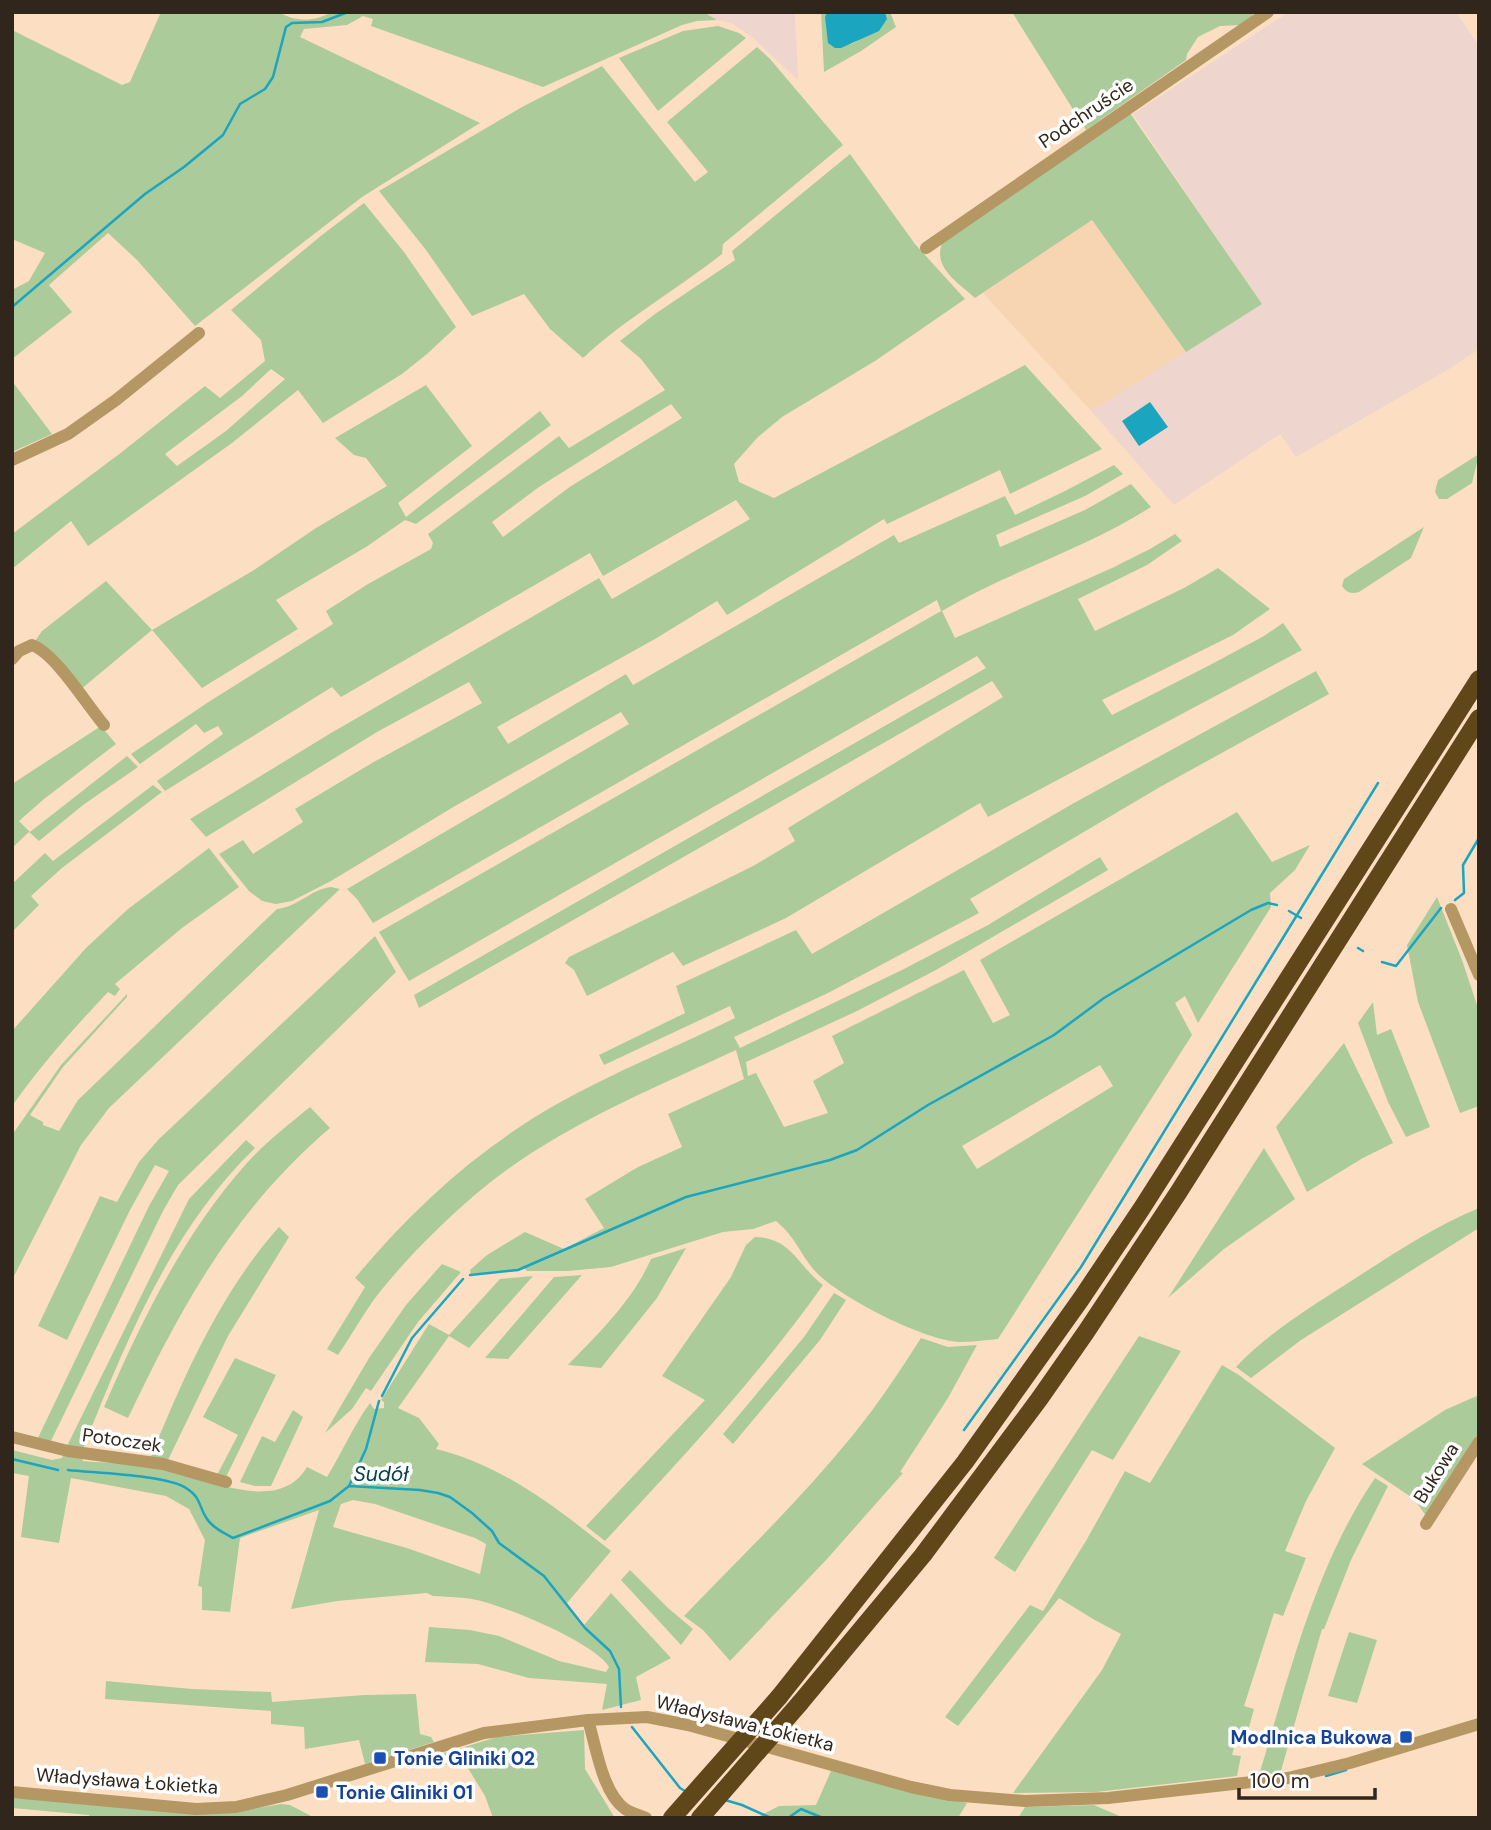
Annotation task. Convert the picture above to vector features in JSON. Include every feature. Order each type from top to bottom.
[{"type":"highway","points":[[671,1818],[779,1698],[965,1462],[1081,1299],[1142,1208],[1479,679]]},
{"type":"highway","points":[[700,1818],[923,1555],[1086,1332],[1178,1193],[1479,718]]},
{"type":"street","name":"Podchruście","points":[[926,248],[1268,12]]},
{"type":"street","points":[[12,460],[68,434],[116,400],[198,333]]},
{"type":"street","points":[[12,659],[19,651],[32,645],[39,647],[104,725]]},
{"type":"street","points":[[1451,909],[1479,975]]},
{"type":"street","name":"Potoczek","points":[[12,1437],[68,1451],[163,1464],[226,1482]]},
{"type":"street","name":"Bukowa","points":[[1426,1524],[1479,1442]]},
{"type":"street","name":"Władysława Łokietka","points":[[12,1792],[171,1808],[236,1807],[287,1795],[484,1733],[636,1717],[668,1719],[911,1787],[950,1795],[1007,1800],[1108,1798],[1288,1779],[1479,1724]]},
{"type":"street","points":[[588,1720],[608,1787],[626,1810],[646,1818]]},
{"type":"shaded area","points":[[703,12],[795,12],[798,80],[751,36],[731,23],[717,20]]},
{"type":"shaded area","points":[[1289,12],[1456,12],[1479,46],[1479,349],[1296,457],[1280,434],[1174,505],[1091,411],[1261,304],[1133,114]]},
{"type":"shaded area","points":[[1091,219],[1186,352],[1091,411],[983,293]]},
{"type":"green space","points":[[161,12],[279,12],[291,18],[305,20],[319,18],[331,12],[703,12],[717,20],[682,25],[543,87],[371,26],[373,19],[363,16],[347,25],[304,29],[300,37],[480,123],[362,197],[195,326],[137,260],[108,233],[49,285],[72,312],[12,359],[12,290],[29,281],[45,253],[12,239],[12,30],[122,85],[130,82]]},
{"type":"green space","points":[[821,12],[827,12],[825,17],[835,48],[854,43],[887,19],[885,12],[890,12],[896,27],[824,72]]},
{"type":"green space","points":[[1012,12],[1251,12],[1253,15],[1240,25],[1220,26],[1198,37],[1186,60],[1086,130]]},
{"type":"green space","points":[[718,26],[746,38],[658,111],[619,58],[683,31]]},
{"type":"green space","points":[[757,47],[843,145],[723,244],[722,254],[616,330],[583,358],[550,329],[524,294],[472,316],[426,250],[379,191],[522,107],[602,66],[695,182],[708,172],[667,122]]},
{"type":"green space","points":[[1130,113],[1262,304],[1186,352],[1092,220],[975,298],[946,271],[940,256],[945,237]]},
{"type":"green space","points":[[850,154],[915,244],[965,299],[875,361],[782,417],[757,438],[734,464],[739,482],[774,498],[1025,365],[1102,449],[1010,494],[1000,470],[887,524],[884,519],[727,615],[717,601],[655,639],[497,727],[508,744],[626,674],[633,685],[894,535],[899,543],[1005,496],[1015,515],[1114,465],[1123,474],[1085,496],[996,535],[1000,547],[1085,510],[1131,484],[1151,507],[1100,535],[942,611],[955,638],[1112,568],[1175,534],[1182,541],[1147,565],[1078,599],[1095,631],[1184,588],[1218,568],[1270,609],[1233,635],[1102,700],[1112,715],[1264,636],[1283,623],[1302,650],[988,817],[980,803],[786,918],[683,966],[673,952],[587,996],[574,970],[565,963],[569,957],[753,866],[795,841],[788,828],[1003,697],[992,681],[419,1008],[414,995],[986,668],[977,656],[409,981],[379,932],[941,611],[937,600],[373,923],[347,889],[629,724],[621,712],[292,901],[276,904],[262,901],[249,891],[219,854],[243,840],[253,854],[303,822],[295,809],[482,703],[469,682],[377,732],[206,837],[190,819],[331,733],[599,578],[612,599],[750,519],[736,500],[603,576],[590,553],[341,697],[332,687],[165,791],[157,781],[223,734],[218,726],[204,733],[196,724],[140,764],[131,754],[333,624],[326,611],[431,549],[433,543],[428,534],[559,436],[569,448],[665,390],[641,359],[620,341],[735,260],[732,251]],"holes":[[[671,404],[682,418],[571,486],[503,537],[492,522],[539,487]]]},
{"type":"green space","points":[[364,203],[404,252],[456,327],[402,374],[323,423],[298,390],[232,443],[88,546],[71,521],[12,569],[12,534],[205,386],[220,398],[265,361],[261,340],[231,310]],"holes":[[[271,369],[285,379],[226,431],[177,466],[165,454],[242,396]]]},
{"type":"green space","points":[[12,381],[52,434],[12,452]]},
{"type":"green space","points":[[426,385],[472,446],[398,503],[406,517],[540,411],[551,425],[416,524],[405,520],[366,547],[276,600],[298,629],[202,688],[152,630],[254,570],[316,528],[387,486],[366,458],[354,455],[335,438]]},
{"type":"green space","points":[[1479,454],[1472,483],[1447,499],[1439,499],[1435,492],[1438,480]]},
{"type":"green space","points":[[1424,527],[1411,558],[1359,592],[1349,592],[1342,586],[1344,579]]},
{"type":"green space","points":[[106,581],[152,630],[80,690],[35,641],[42,631]]},
{"type":"green space","points":[[1316,671],[1329,694],[1160,787],[970,899],[979,913],[828,993],[734,1037],[740,1048],[904,969],[988,925],[1100,857],[1108,870],[936,970],[855,1012],[746,1062],[748,1076],[756,1073],[784,1127],[828,1113],[813,1081],[844,1063],[832,1036],[964,970],[993,1023],[1010,1015],[980,960],[1237,812],[1272,862],[1310,845],[1295,870],[1270,893],[1271,907],[1198,1023],[1185,996],[1175,1003],[1192,1035],[998,1339],[960,1342],[945,1340],[907,1327],[865,1306],[819,1275],[776,1221],[753,1229],[723,1232],[611,1267],[527,1271],[523,1267],[471,1274],[470,1270],[487,1255],[525,1232],[564,1249],[604,1228],[585,1199],[638,1167],[682,1147],[668,1114],[744,1079],[736,1050],[597,1115],[544,1145],[500,1175],[463,1205],[409,1258],[374,1300],[338,1355],[327,1349],[365,1287],[355,1278],[423,1204],[474,1160],[528,1121],[579,1092],[735,1018],[730,1006],[604,1065],[599,1055],[685,1013],[676,986],[796,930],[812,954],[1074,803]],"holes":[[[1100,1065],[1113,1086],[977,1169],[962,1146]]]},
{"type":"green space","points":[[101,726],[116,744],[19,821],[30,832],[127,756],[138,767],[83,805],[39,841],[29,832],[12,848],[12,784]]},
{"type":"green space","points":[[153,785],[162,792],[62,868],[31,896],[39,905],[12,932],[12,884],[45,853],[53,861]]},
{"type":"green space","points":[[209,848],[239,887],[182,928],[115,984],[120,989],[115,996],[108,992],[46,1061],[12,1106],[12,1031],[86,948],[128,909]]},
{"type":"green space","points":[[331,887],[340,889],[109,1108],[81,1145],[12,1280],[12,1135],[61,1065],[127,994],[63,1067],[30,1115],[43,1122],[43,1125],[59,1131],[78,1100],[277,909]]},
{"type":"green space","points":[[1437,897],[1479,1011],[1479,1106],[1460,1113],[1418,1002],[1407,945]]},
{"type":"green space","points":[[375,936],[396,972],[178,1185],[49,1445],[36,1442],[149,1206],[169,1171],[155,1165],[130,1210],[67,1340],[38,1326],[100,1196],[117,1202],[139,1162],[158,1140]]},
{"type":"green space","points":[[1373,1002],[1377,1035],[1391,1029],[1430,1127],[1406,1137],[1388,1102],[1358,1023]]},
{"type":"green space","points":[[1344,1043],[1393,1143],[1307,1192],[1276,1127]]},
{"type":"green space","points":[[310,1107],[330,1128],[296,1159],[266,1192],[213,1261],[190,1298],[128,1418],[104,1407],[133,1342],[183,1249],[223,1191],[253,1156]]},
{"type":"green space","points":[[246,1140],[255,1148],[225,1180],[199,1214],[153,1289],[83,1449],[66,1448],[189,1199]]},
{"type":"green space","points":[[1264,1148],[1295,1199],[1224,1249],[1168,1298]]},
{"type":"green space","points":[[1479,1208],[1479,1228],[1301,1340],[1251,1378],[1236,1367],[1275,1332],[1319,1302],[1412,1242]]},
{"type":"green space","points":[[279,1227],[289,1237],[228,1336],[167,1462],[150,1459],[190,1367],[221,1308]]},
{"type":"green space","points":[[755,1237],[767,1238],[786,1247],[823,1285],[745,1385],[605,1541],[586,1526],[705,1400],[662,1376],[731,1277],[746,1245]]},
{"type":"green space","points":[[686,1248],[657,1298],[601,1368],[568,1365],[625,1302],[651,1259]]},
{"type":"green space","points":[[442,1264],[461,1272],[418,1322],[371,1391],[366,1388],[352,1409],[325,1433],[369,1358],[406,1305]]},
{"type":"green space","points":[[582,1275],[508,1359],[485,1358],[554,1277]]},
{"type":"green space","points":[[533,1276],[469,1348],[449,1336],[398,1408],[419,1418],[439,1444],[436,1449],[461,1456],[507,1477],[550,1504],[611,1551],[567,1603],[584,1625],[611,1593],[671,1658],[636,1677],[641,1700],[602,1710],[607,1684],[529,1678],[478,1664],[425,1662],[429,1627],[470,1630],[499,1636],[559,1661],[606,1672],[609,1667],[600,1657],[567,1636],[486,1602],[427,1593],[337,1601],[291,1609],[319,1510],[240,1538],[230,1612],[202,1610],[202,1587],[198,1586],[205,1540],[189,1509],[166,1496],[71,1478],[59,1543],[21,1537],[29,1476],[12,1473],[12,1450],[52,1460],[62,1458],[64,1453],[81,1456],[83,1461],[147,1465],[233,1488],[255,1491],[275,1490],[293,1482],[307,1467],[327,1477],[370,1403],[374,1409],[384,1408],[384,1402],[381,1400],[429,1324],[449,1335],[500,1279]],"holes":[[[353,1500],[375,1504],[486,1544],[480,1574],[407,1548],[333,1527],[341,1504]]]},
{"type":"green space","points":[[834,1293],[846,1300],[820,1340],[733,1444],[723,1434],[804,1337]]},
{"type":"green space","points":[[1139,1336],[1181,1351],[1113,1460],[1092,1450],[1015,1572],[994,1558]]},
{"type":"green space","points":[[921,1338],[948,1347],[977,1345],[948,1398],[900,1472],[903,1473],[827,1559],[730,1661],[703,1630],[684,1616],[833,1459],[871,1411]]},
{"type":"green space","points":[[235,1358],[276,1375],[226,1477],[217,1475],[238,1435],[203,1417]]},
{"type":"green space","points":[[1222,1365],[1335,1448],[1306,1501],[1285,1551],[1306,1558],[1283,1616],[1274,1613],[1244,1706],[1254,1709],[1246,1738],[1237,1736],[1232,1755],[1241,1756],[1237,1776],[1096,1792],[1013,1793],[1102,1670],[1121,1634],[1059,1598],[958,1726],[945,1717],[1030,1605],[1043,1611],[1125,1471],[1150,1483]]},
{"type":"green space","points":[[1479,1395],[1479,1437],[1427,1517],[1414,1499],[1362,1464],[1445,1410]]},
{"type":"green space","points":[[293,1410],[303,1417],[271,1486],[240,1482],[262,1436],[275,1442]]},
{"type":"green space","points":[[1375,1478],[1388,1486],[1351,1560],[1322,1629],[1280,1774],[1259,1775],[1320,1584],[1354,1512]]},
{"type":"green space","points":[[630,1570],[693,1629],[681,1645],[621,1580]]},
{"type":"green space","points":[[1349,1632],[1377,1640],[1357,1703],[1328,1696]]},
{"type":"green space","points":[[106,1681],[192,1689],[271,1692],[272,1702],[416,1694],[420,1734],[431,1737],[434,1742],[365,1764],[359,1740],[305,1749],[304,1727],[271,1724],[271,1711],[105,1699]]},
{"type":"green space","points":[[584,1730],[585,1769],[615,1818],[493,1818],[485,1796],[466,1765],[427,1764],[431,1757],[497,1737]]},
{"type":"green space","points":[[831,1771],[967,1803],[958,1818],[756,1818],[779,1806],[816,1805]]},
{"type":"green space","points":[[12,1798],[235,1812],[281,1804],[290,1805],[315,1818],[90,1818],[89,1815],[12,1808]]},
{"type":"green space","points":[[1094,1805],[1124,1818],[1018,1818],[1025,1807]]},
{"type":"water","points":[[827,12],[885,12],[887,19],[879,31],[841,48],[835,48],[828,43],[825,17]]},
{"type":"water","points":[[1150,402],[1168,427],[1139,446],[1122,421]]},
{"type":"waterway","points":[[12,307],[145,194],[223,135],[240,104],[265,89],[273,77],[286,27],[292,23],[322,22],[348,12]]},
{"type":"waterway","points":[[964,1430],[1081,1267],[1378,783]]},
{"type":"waterway","points":[[1455,900],[1464,893],[1463,865],[1479,838]]},
{"type":"waterway","points":[[470,1275],[518,1270],[686,1197],[830,1160],[857,1150],[928,1105],[1054,1035],[1104,998],[1251,910],[1268,903],[1277,905]]},
{"type":"waterway","points":[[1382,962],[1396,966],[1441,908]]},
{"type":"waterway","points":[[1289,911],[1301,918]]},
{"type":"waterway","points":[[1358,948],[1363,951]]},
{"type":"waterway","points":[[382,1396],[412,1338],[463,1279]]},
{"type":"waterway","points":[[349,1486],[366,1449],[379,1401]]},
{"type":"waterway","name":"Sudół","points":[[12,1459],[58,1470]]},
{"type":"waterway","name":"Sudół","points":[[68,1470],[147,1477],[177,1484],[195,1495],[212,1525],[233,1538],[330,1501],[349,1486],[420,1490],[450,1497],[492,1531],[499,1543],[544,1576],[585,1628],[610,1651],[619,1669],[621,1707]]},
{"type":"waterway","name":"Sudół","points":[[632,1727],[685,1791]]},
{"type":"waterway","points":[[1326,1776],[1346,1770]]},
{"type":"waterway","name":"Sudół","points":[[725,1800],[771,1818]]},
{"type":"waterway","name":"Sudół","points":[[788,1818],[801,1809],[823,1818]]},
{"type":"place","name":"Modlnica Bukowa","points":[[1406,1737]]},
{"type":"place","name":"Tonie Gliniki 02","points":[[380,1758]]},
{"type":"place","name":"Tonie Gliniki 01","points":[[322,1792]]}]
